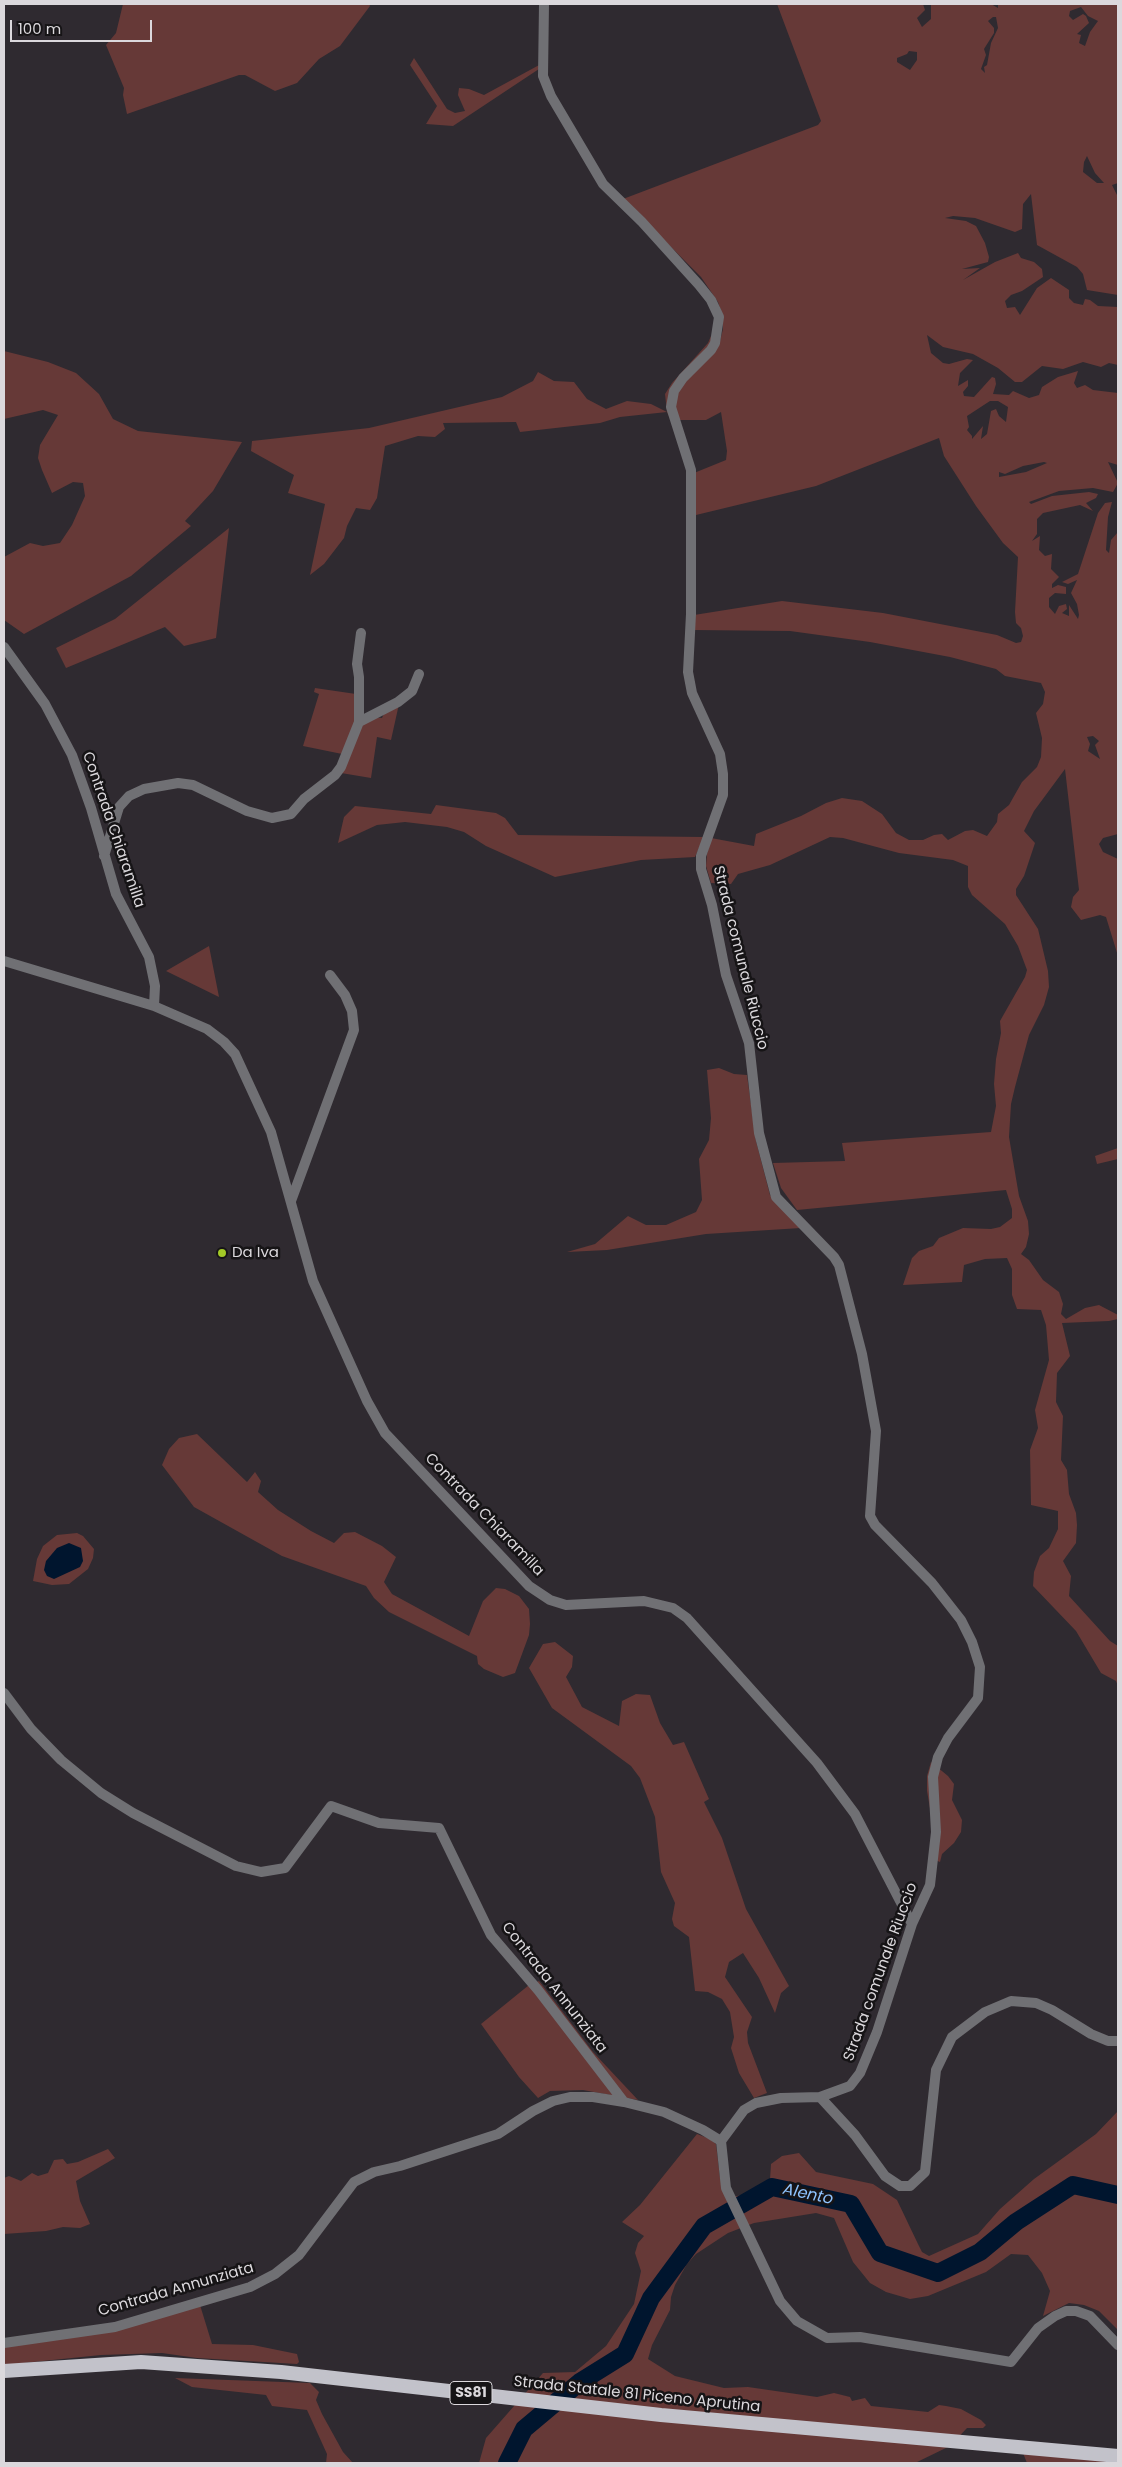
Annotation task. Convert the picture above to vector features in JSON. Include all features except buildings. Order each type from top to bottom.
[{"type":"highway","name":"Strada Statale 81 Piceno Aprutina","points":[[4,2371],[141,2362],[281,2372],[661,2415],[1118,2456]]},
{"type":"street","name":"Strada comunale Riuccio","points":[[544,4],[543,76],[552,96],[603,184],[642,222],[699,286],[711,300],[719,317],[715,343],[711,350],[683,378],[674,391],[670,408],[691,470],[691,614],[688,672],[692,693],[720,754],[723,774],[723,795],[702,856],[702,869],[712,905],[726,975],[749,1043],[759,1133],[776,1197],[839,1264],[862,1354],[876,1431],[870,1516],[874,1525],[932,1583],[961,1620],[972,1642],[980,1667],[978,1698],[952,1731],[938,1757],[933,1777],[936,1832],[930,1884],[912,1924],[877,2032],[860,2073],[850,2086],[820,2098]]},
{"type":"street","points":[[104,856],[119,807],[129,796],[144,788],[178,783],[193,786],[248,811],[272,818],[291,814],[304,799],[335,775],[341,767],[359,722],[360,677],[357,664],[361,633]]},
{"type":"street","name":"Contrada Chiaramilla","points":[[4,646],[45,704],[72,755],[124,912],[148,957],[155,986],[154,1006]]},
{"type":"street","points":[[359,722],[398,702],[412,691],[419,674]]},
{"type":"street","name":"Contrada Chiaramilla","points":[[4,961],[154,1006],[207,1029],[235,1054],[271,1132],[313,1281],[367,1401],[385,1433],[529,1586],[550,1600],[566,1604],[644,1601],[673,1608],[687,1618],[817,1763],[849,1806],[884,1868],[912,1924]]},
{"type":"street","points":[[291,1201],[354,1030],[348,1003],[330,975]]},
{"type":"street","name":"Contrada Annunziata","points":[[4,1693],[31,1729],[61,1760],[101,1793],[133,1813],[236,1866],[262,1872],[285,1868],[331,1806],[379,1823],[439,1828],[491,1935],[538,1990],[624,2102]]},
{"type":"street","points":[[1118,2041],[1108,2040],[1092,2034],[1052,2010],[1036,2003],[1011,2001],[984,2012],[952,2037],[936,2070],[925,2172],[910,2186],[900,2186],[886,2176],[855,2135],[820,2098],[781,2098],[756,2103],[744,2110],[721,2141],[726,2188],[780,2300],[797,2321],[827,2338],[860,2337],[1011,2362],[1038,2328],[1055,2316],[1076,2311],[1090,2316],[1118,2345]]},
{"type":"street","name":"Contrada Annunziata","points":[[4,2343],[116,2327],[250,2287],[275,2274],[299,2255],[354,2182],[374,2172],[498,2134],[533,2110],[553,2101],[570,2097],[593,2097],[624,2102],[664,2112],[703,2130],[721,2141]]},
{"type":"shaded area","points":[[123,4],[369,4],[370,6],[340,46],[319,59],[297,83],[275,91],[245,75],[239,75],[127,114],[123,95],[124,88],[106,45],[116,33]]},
{"type":"shaded area","points":[[777,4],[923,4],[925,10],[917,18],[922,27],[931,19],[931,4],[991,4],[998,8],[998,4],[1118,4],[1118,183],[1112,185],[1118,197],[1118,295],[1087,290],[1083,274],[1077,267],[1037,245],[1031,194],[1023,204],[1022,229],[1015,232],[975,218],[953,216],[945,218],[966,221],[976,226],[985,243],[989,257],[988,262],[962,269],[980,268],[963,280],[995,262],[1018,253],[1021,258],[1034,262],[1042,269],[1043,277],[1022,291],[1011,295],[1005,301],[1007,308],[1015,307],[1020,315],[1037,288],[1051,278],[1069,290],[1069,298],[1074,303],[1083,305],[1085,299],[1098,306],[1118,307],[1118,365],[1109,363],[1101,367],[1083,362],[1063,369],[1042,366],[1022,382],[1015,382],[998,368],[973,354],[943,347],[927,335],[931,353],[943,363],[949,364],[967,359],[973,360],[960,373],[958,386],[968,380],[968,386],[963,392],[964,396],[974,397],[992,377],[995,378],[996,384],[993,394],[1009,395],[1013,391],[1029,398],[1039,395],[1042,387],[1058,377],[1078,371],[1074,383],[1077,388],[1085,385],[1093,390],[1118,393],[1118,465],[1108,462],[1118,483],[1113,492],[1093,488],[1059,491],[1029,502],[1031,504],[1052,496],[1089,492],[1098,494],[1096,498],[1086,503],[1093,511],[1080,505],[1043,513],[1037,519],[1037,534],[1032,541],[1040,536],[1039,550],[1045,556],[1052,554],[1051,569],[1059,577],[1052,584],[1052,588],[1058,585],[1066,587],[1066,594],[1055,593],[1049,598],[1049,607],[1055,614],[1059,606],[1066,604],[1067,609],[1062,613],[1069,616],[1069,605],[1078,619],[1077,604],[1071,593],[1077,580],[1068,584],[1062,582],[1078,574],[1098,513],[1105,503],[1112,502],[1108,517],[1106,550],[1109,553],[1111,540],[1118,532],[1118,834],[1103,838],[1099,844],[1103,852],[1118,859],[1118,956],[1106,917],[1100,915],[1081,920],[1071,907],[1073,897],[1079,890],[1065,769],[1034,811],[1024,831],[1035,843],[1024,876],[1016,889],[1016,895],[1038,929],[1048,971],[1049,987],[1044,1005],[1029,1035],[1015,1087],[1011,1104],[1009,1137],[1019,1196],[1028,1221],[1029,1234],[1026,1247],[1021,1254],[1029,1260],[1043,1280],[1059,1292],[1063,1304],[1061,1314],[1066,1319],[1085,1308],[1099,1305],[1118,1315],[1118,1319],[1109,1321],[1062,1323],[1070,1356],[1057,1373],[1056,1402],[1063,1416],[1061,1460],[1067,1470],[1069,1494],[1076,1513],[1077,1525],[1076,1543],[1063,1561],[1071,1576],[1069,1596],[1110,1641],[1118,1646],[1118,1686],[1116,1681],[1101,1673],[1076,1631],[1033,1586],[1034,1572],[1040,1556],[1049,1548],[1058,1529],[1058,1511],[1031,1505],[1030,1450],[1038,1428],[1035,1410],[1049,1360],[1046,1325],[1041,1310],[1017,1309],[1012,1295],[1012,1269],[1007,1258],[985,1259],[964,1265],[962,1282],[903,1285],[912,1258],[919,1251],[933,1246],[939,1238],[963,1228],[991,1229],[1000,1227],[1012,1218],[1012,1209],[1006,1190],[797,1210],[781,1188],[773,1163],[845,1161],[842,1143],[991,1132],[996,1106],[994,1084],[1001,1033],[1000,1021],[1025,977],[1027,970],[1018,946],[1005,924],[972,895],[968,887],[968,866],[953,860],[899,853],[843,838],[830,837],[770,865],[738,874],[731,884],[711,883],[706,866],[711,838],[754,846],[756,834],[801,816],[826,803],[842,798],[862,801],[882,814],[896,833],[909,840],[923,840],[942,834],[948,840],[965,831],[973,830],[987,836],[997,822],[998,814],[1009,805],[1022,782],[1037,767],[1041,757],[1042,738],[1036,713],[1043,704],[1045,692],[1041,683],[1005,676],[996,669],[950,657],[870,642],[790,631],[693,630],[694,615],[782,601],[883,613],[997,635],[1016,643],[1021,642],[1023,636],[1021,628],[1016,623],[1015,612],[1018,557],[1003,543],[976,506],[944,456],[939,438],[816,486],[696,515],[694,473],[726,460],[727,451],[721,412],[706,420],[671,420],[667,412],[665,394],[672,383],[708,343],[711,336],[719,345],[723,329],[722,314],[718,302],[701,277],[623,199],[818,125],[821,121]],"holes":[[[1081,7],[1088,16],[1098,21],[1090,32],[1085,46],[1079,43],[1081,35],[1077,34],[1089,23],[1083,14],[1073,20],[1069,16],[1070,11]],[[996,17],[998,28],[991,43],[987,65],[984,67],[985,73],[981,69],[986,55],[984,49],[994,33],[994,28],[988,21]],[[909,51],[917,52],[917,60],[910,70],[897,62],[897,58],[907,54]],[[1087,156],[1095,173],[1104,183],[1097,183],[1083,172]],[[990,401],[998,401],[1008,407],[1006,422],[999,416],[996,409],[991,411],[987,434],[981,439],[983,426],[972,439],[967,430],[969,427],[967,416]],[[1047,463],[1026,472],[999,477],[999,472],[1005,474],[1023,466]],[[1093,736],[1099,741],[1095,745],[1100,759],[1088,751],[1090,744],[1087,737]]]},
{"type":"shaded area","points":[[414,58],[447,109],[455,113],[465,111],[458,95],[459,88],[469,89],[484,95],[541,64],[542,67],[453,126],[426,124],[437,106],[410,65]]},
{"type":"shaded area","points":[[4,351],[48,362],[76,373],[99,394],[113,419],[138,431],[242,442],[213,491],[185,521],[191,526],[131,576],[24,634],[4,620],[4,557],[30,543],[43,546],[60,543],[72,525],[85,496],[83,483],[73,482],[52,493],[38,458],[40,445],[58,415],[43,410],[4,419]]},
{"type":"shaded area","points":[[538,372],[554,381],[574,382],[587,399],[606,409],[627,401],[651,404],[667,412],[620,417],[600,423],[520,432],[516,422],[443,423],[445,429],[435,437],[418,436],[385,446],[377,498],[370,510],[356,508],[347,526],[344,538],[324,564],[310,575],[325,504],[288,493],[294,475],[251,451],[252,441],[369,428],[502,397],[533,381]]},
{"type":"shaded area","points":[[229,528],[216,638],[184,646],[165,627],[66,668],[56,648],[115,619]]},
{"type":"shaded area","points":[[315,688],[356,694],[355,712],[373,717],[382,718],[385,711],[399,704],[391,740],[377,737],[371,778],[341,773],[347,755],[303,746],[319,694],[314,692]]},
{"type":"shaded area","points":[[436,805],[496,813],[505,818],[518,835],[704,837],[695,857],[641,860],[555,877],[486,846],[464,832],[447,827],[405,822],[377,825],[338,843],[344,817],[355,806],[431,814]]},
{"type":"shaded area","points":[[209,946],[219,997],[166,971]]},
{"type":"shaded area","points":[[719,1068],[734,1074],[747,1075],[756,1141],[770,1195],[801,1228],[706,1234],[607,1250],[567,1252],[595,1244],[628,1216],[646,1225],[666,1225],[696,1212],[702,1200],[699,1159],[709,1140],[711,1118],[707,1070]]},
{"type":"shaded area","points":[[1118,1148],[1118,1159],[1097,1164],[1095,1156]]},
{"type":"shaded area","points":[[197,1434],[247,1482],[255,1472],[261,1481],[258,1492],[278,1510],[311,1531],[334,1543],[344,1533],[355,1532],[382,1546],[396,1557],[384,1582],[392,1594],[469,1636],[483,1601],[496,1588],[505,1589],[519,1596],[529,1609],[530,1624],[529,1635],[515,1673],[503,1677],[484,1669],[478,1664],[477,1656],[389,1612],[374,1598],[366,1586],[282,1556],[194,1507],[162,1465],[169,1449],[179,1438]]},
{"type":"shaded area","points":[[77,1533],[83,1536],[94,1549],[93,1558],[88,1569],[69,1584],[52,1585],[33,1581],[37,1559],[43,1546],[57,1535]]},
{"type":"shaded area","points":[[555,1642],[573,1656],[572,1667],[566,1677],[582,1707],[619,1726],[622,1701],[636,1694],[650,1695],[660,1723],[673,1745],[684,1742],[709,1799],[704,1802],[722,1838],[746,1909],[789,1986],[781,1993],[775,2013],[759,1978],[743,1953],[729,1962],[725,1977],[752,2017],[747,2032],[748,2043],[767,2093],[754,2098],[739,2073],[731,2048],[734,2037],[730,2012],[722,1999],[708,1992],[695,1991],[689,1937],[674,1926],[672,1919],[675,1903],[661,1872],[655,1817],[640,1778],[631,1766],[552,1708],[529,1668],[543,1644]]},
{"type":"shaded area","points":[[931,1762],[948,1776],[954,1784],[952,1800],[962,1820],[961,1832],[954,1843],[942,1854],[940,1862],[935,1860],[933,1826],[927,1791],[927,1776]]},
{"type":"shaded area","points":[[539,1981],[593,2052],[638,2100],[583,2090],[550,2091],[538,2098],[519,2077],[481,2024],[529,1985]]},
{"type":"shaded area","points":[[1118,2111],[1118,2330],[1099,2311],[1084,2305],[1069,2303],[1043,2316],[1050,2291],[1042,2273],[1028,2255],[1011,2254],[986,2272],[928,2296],[910,2299],[886,2292],[870,2283],[853,2262],[834,2218],[816,2213],[754,2223],[728,2233],[696,2254],[687,2264],[675,2285],[671,2297],[670,2310],[652,2345],[648,2359],[675,2376],[724,2388],[748,2387],[817,2397],[834,2393],[850,2397],[852,2401],[865,2398],[871,2406],[928,2412],[939,2405],[961,2409],[981,2420],[986,2425],[983,2428],[967,2428],[950,2446],[915,2463],[479,2463],[486,2438],[543,2373],[575,2372],[606,2346],[634,2304],[641,2271],[635,2253],[638,2243],[644,2236],[622,2222],[640,2205],[697,2134],[710,2139],[716,2144],[720,2178],[728,2198],[755,2192],[770,2180],[771,2164],[782,2156],[799,2153],[816,2172],[873,2184],[897,2200],[922,2252],[929,2256],[978,2234],[1000,2209],[1034,2179],[1096,2134]]},
{"type":"shaded area","points":[[108,2149],[115,2158],[76,2181],[80,2201],[90,2224],[80,2228],[63,2227],[46,2231],[4,2234],[4,2178],[9,2176],[21,2181],[32,2173],[38,2176],[48,2173],[54,2160],[63,2159],[67,2164],[78,2162]]},
{"type":"shaded area","points":[[200,2305],[212,2344],[253,2345],[297,2354],[299,2362],[297,2364],[197,2358],[162,2353],[101,2355],[4,2365],[4,2346]]},
{"type":"shaded area","points":[[175,2378],[310,2383],[319,2392],[316,2400],[322,2414],[343,2452],[353,2463],[326,2463],[327,2454],[307,2410],[272,2406],[266,2395],[192,2387]]},
{"type":"shaded area","points":[[1023,2453],[1105,2461],[1111,2463],[1027,2463]]},
{"type":"water","points":[[69,1543],[81,1548],[83,1561],[80,1567],[54,1579],[47,1576],[44,1570],[46,1561],[57,1548]]},
{"type":"waterway","name":"Alento","points":[[507,2463],[524,2429],[580,2382],[625,2354],[651,2298],[704,2226],[772,2187],[851,2204],[880,2253],[938,2273],[980,2252],[1016,2222],[1073,2185],[1118,2195]]},
{"type":"place","name":"Da Iva","points":[[222,1253]]}]
